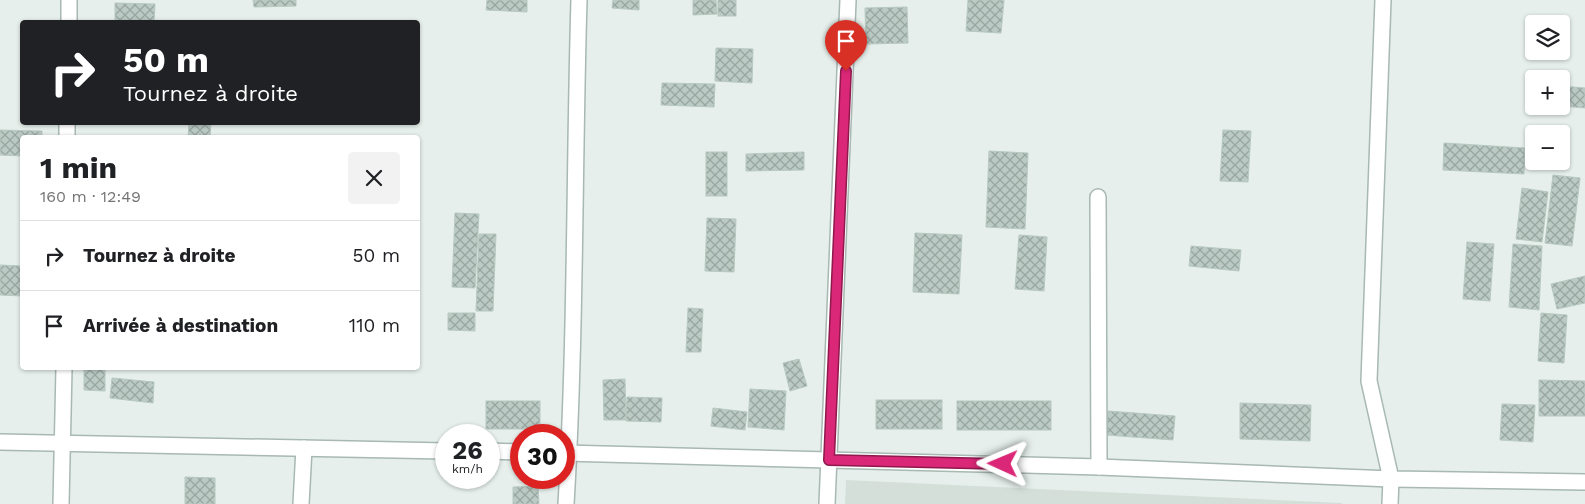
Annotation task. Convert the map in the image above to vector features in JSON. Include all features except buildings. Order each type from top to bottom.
[{"type":"street","points":[[68,20],[69,0]]},
{"type":"street","points":[[567,424],[576,190],[579,0]]},
{"type":"street","points":[[827,504],[848,0]]},
{"type":"street","points":[[1383,0],[1369,381],[1391,479],[1390,504]]},
{"type":"street","points":[[1098,197],[1099,466]]},
{"type":"street","points":[[61,504],[64,370]]},
{"type":"street","points":[[0,442],[435,450]]},
{"type":"street","points":[[302,504],[304,448]]},
{"type":"street","points":[[575,453],[1099,466],[1391,479],[1585,482]]},
{"type":"street","points":[[566,489],[566,504]]},
{"type":"shaded area","points":[[846,480],[1342,503],[1342,504],[845,504]]},
{"type":"route","points":[[846,71],[829,460],[1003,464]]}]
